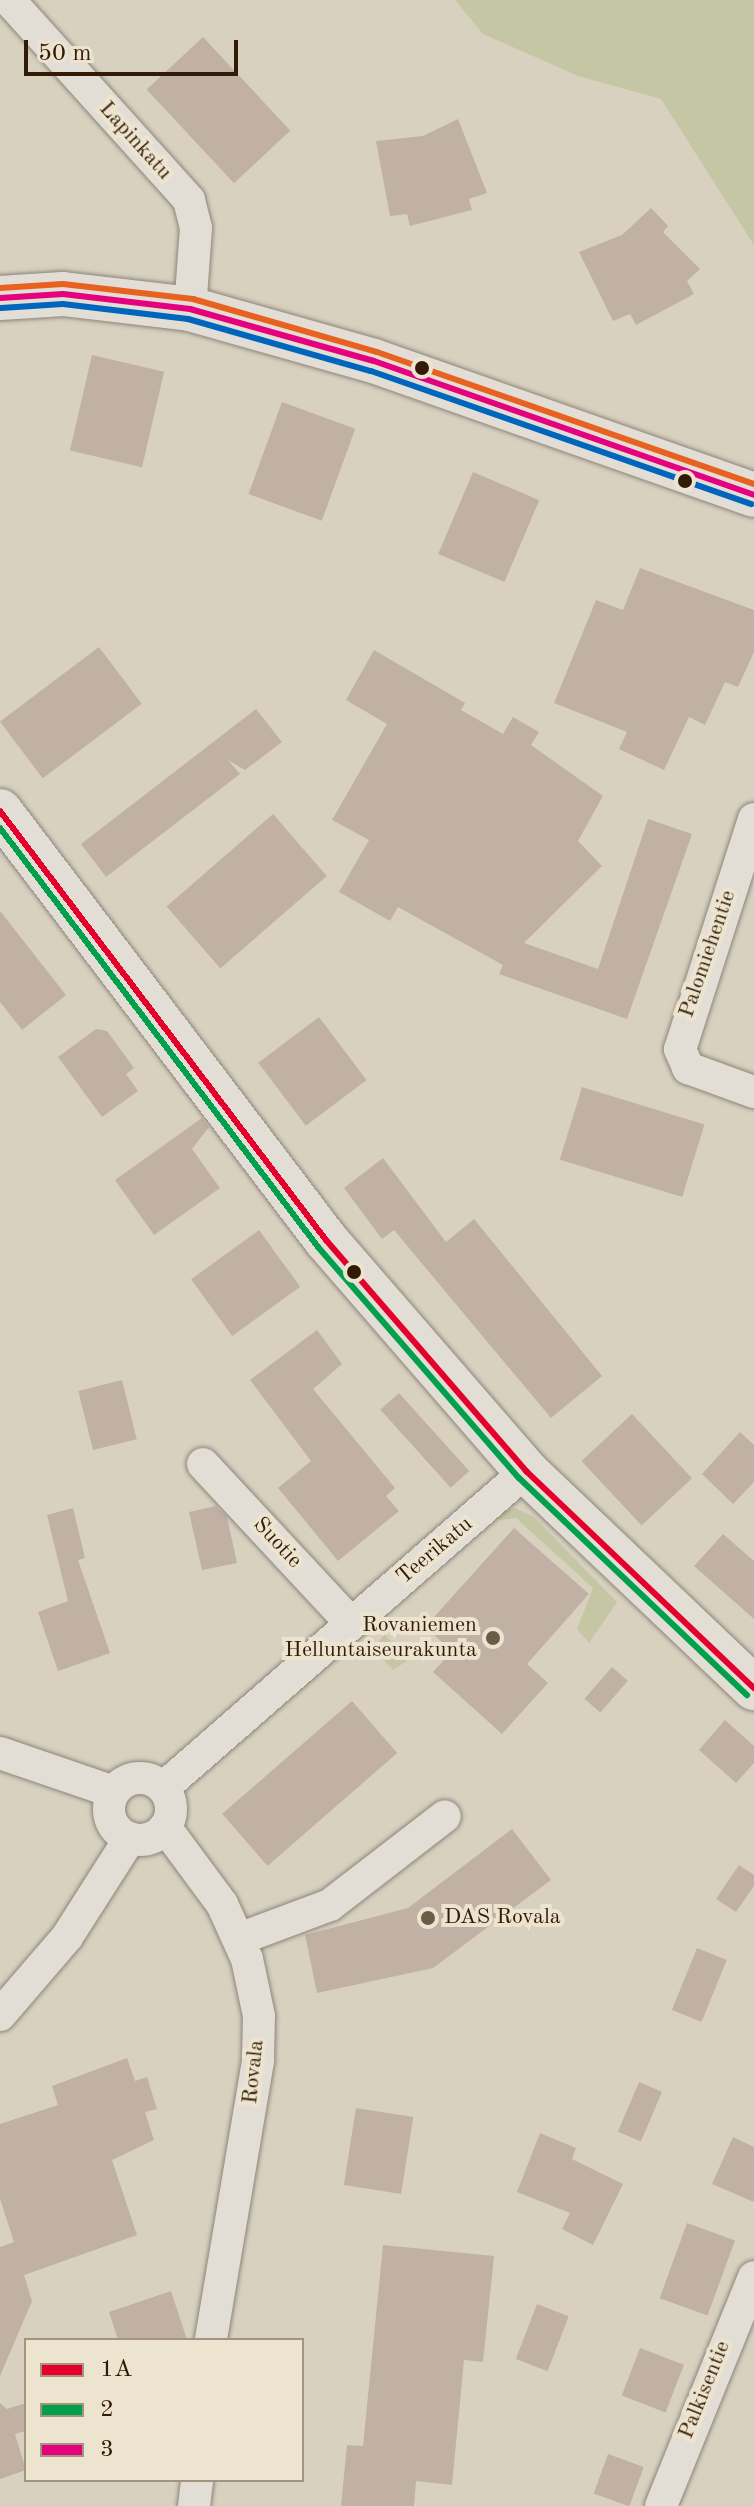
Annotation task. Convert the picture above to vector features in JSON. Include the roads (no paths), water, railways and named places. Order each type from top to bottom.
[{"type":"main road","points":[[0,298],[78,295],[190,309],[374,361],[754,495]]},
{"type":"main road","points":[[0,811],[326,1240],[526,1471],[754,1688]]},
{"type":"street","name":"Lapinkatu","points":[[9,0],[189,200],[196,228],[190,309]]},
{"type":"street","name":"Palomiehentie","points":[[754,819],[680,1049],[688,1068],[754,1092]]},
{"type":"street","name":"Suotie","points":[[203,1464],[350,1622]]},
{"type":"street","name":"Teerikatu","points":[[163,1788],[526,1471]]},
{"type":"street","points":[[0,1753],[114,1792]]},
{"type":"street","points":[[137,1778],[163,1788],[170,1803],[165,1827],[149,1838],[130,1838],[111,1819],[114,1792],[137,1778]]},
{"type":"street","points":[[239,1939],[330,1905],[445,1816]]},
{"type":"street","name":"Rovala","points":[[165,1827],[186,1848],[239,1939],[259,2016],[258,2061],[211,2338]]},
{"type":"street","points":[[0,2015],[67,1937],[130,1838]]},
{"type":"street","name":"Palkisentie","points":[[661,2506],[754,2277]]},
{"type":"street","points":[[194,2506],[197,2482]]},
{"type":"place","name":"Rovaniemen Helluntaiseurakunta","points":[[493,1638]]},
{"type":"place","name":"DAS Rovala","points":[[428,1918]]}]
